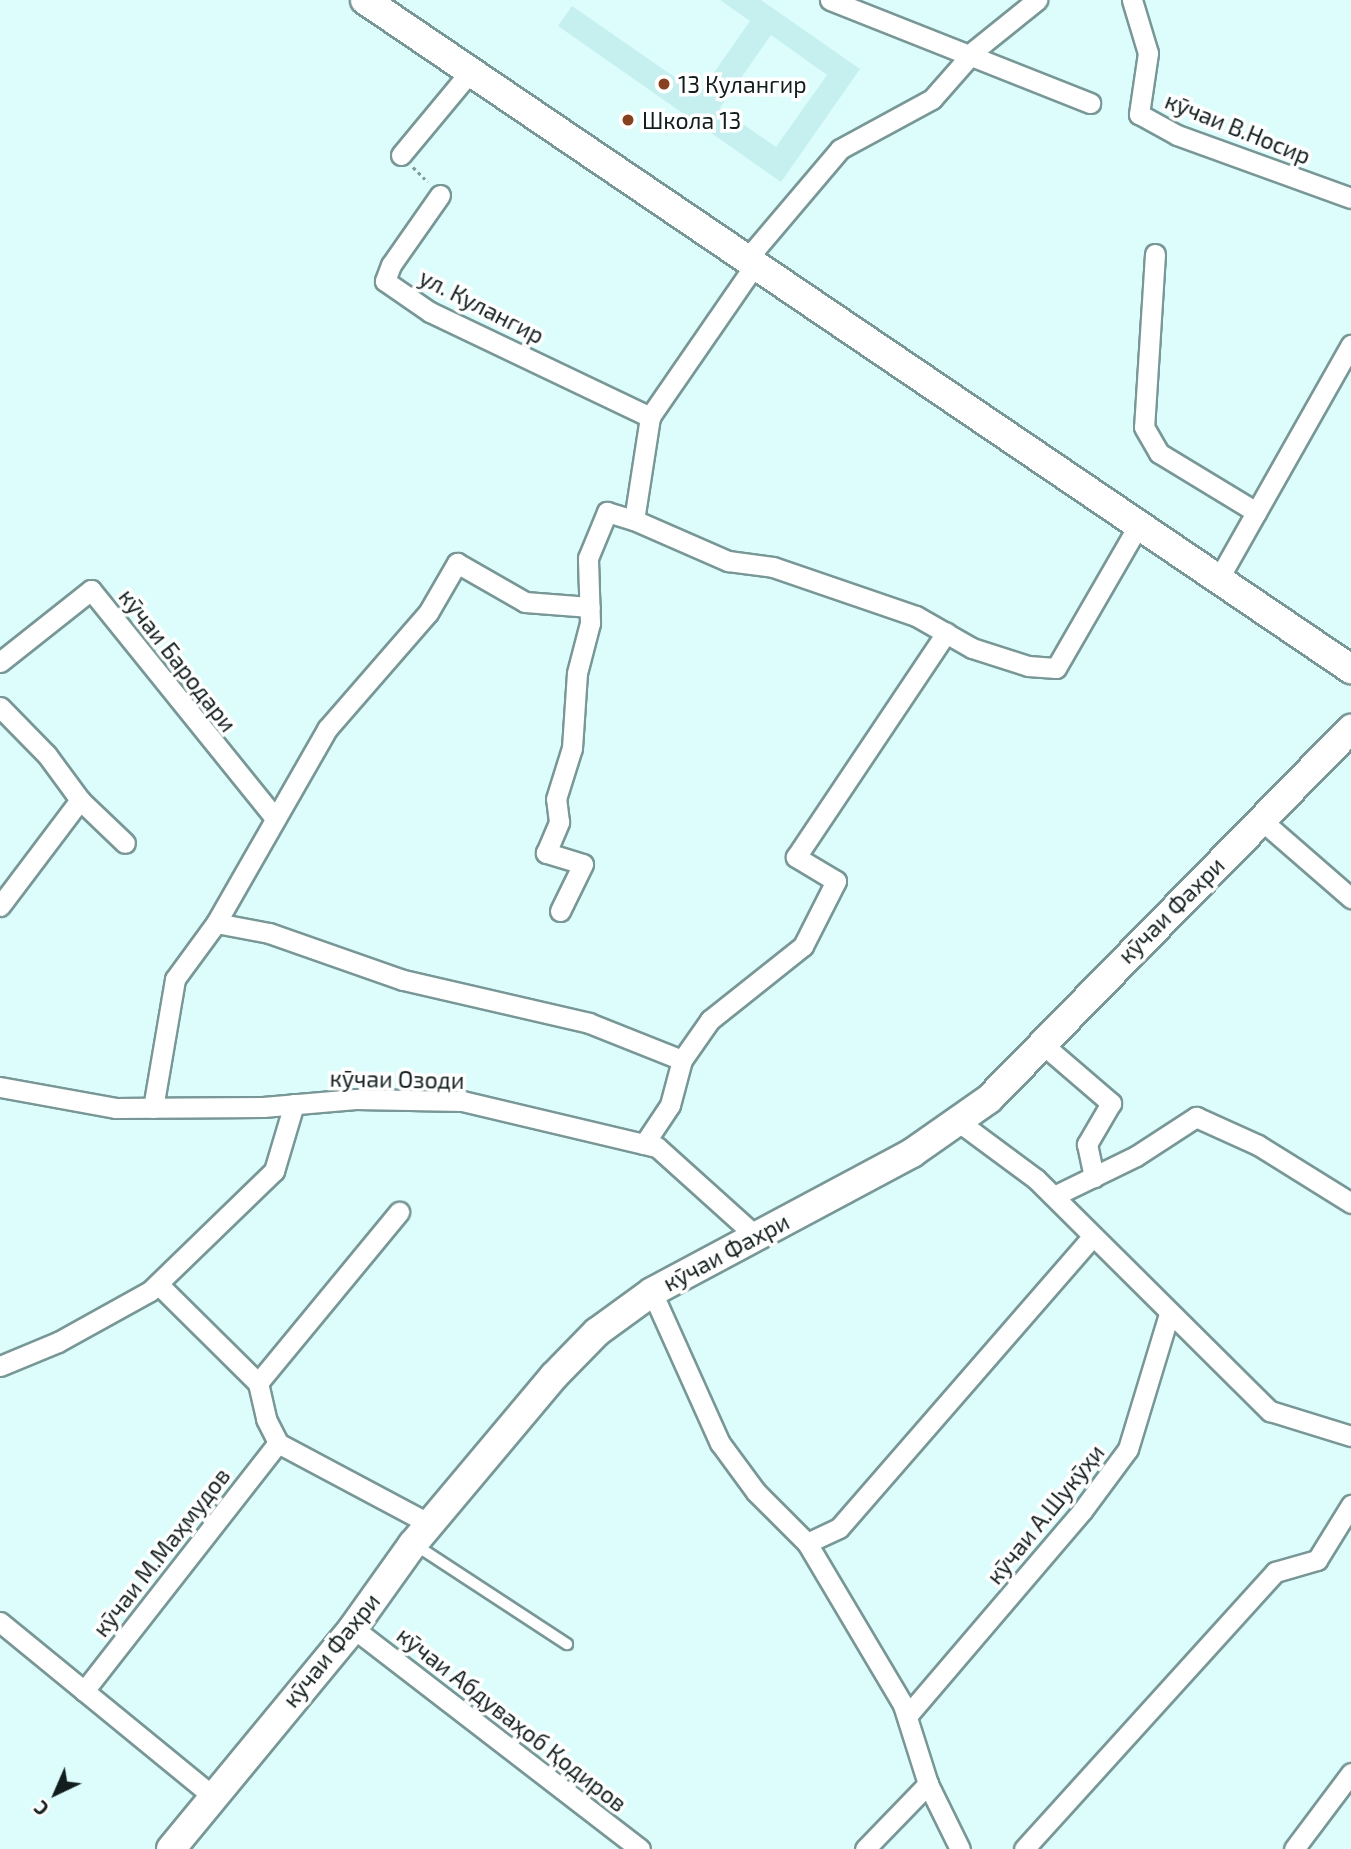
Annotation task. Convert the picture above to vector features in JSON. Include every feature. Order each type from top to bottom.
[{"type":"street","points":[[365,0],[1351,668]]},
{"type":"street","points":[[830,0],[968,58],[1090,103]]},
{"type":"street","points":[[634,520],[650,416],[750,263],[840,149],[932,99],[968,58],[1037,0]]},
{"type":"street","name":"кӯчаи В.Носир","points":[[1132,0],[1148,53],[1139,114],[1177,135],[1351,198]]},
{"type":"street","points":[[401,155],[470,72]]},
{"type":"street","name":"ул. Кулангир","points":[[440,195],[391,265],[385,281],[430,312],[650,416]]},
{"type":"street","points":[[1155,254],[1144,427],[1159,453],[1256,512]]},
{"type":"street","points":[[1219,578],[1351,345]]},
{"type":"street","points":[[560,911],[583,864],[546,853],[559,822],[556,799],[572,748],[578,673],[590,623],[588,558],[607,512],[634,520],[729,561],[774,567],[916,616],[972,648],[1028,666],[1056,668],[1138,526]]},
{"type":"street","points":[[153,1108],[175,979],[215,923],[327,729],[428,613],[457,563],[525,602],[590,607]]},
{"type":"street","name":"кӯчаи Бародари","points":[[0,662],[91,590],[274,817]]},
{"type":"street","points":[[644,1144],[670,1105],[682,1060],[710,1020],[803,946],[836,881],[796,857],[946,633]]},
{"type":"street","points":[[0,707],[47,755],[80,800],[125,843]]},
{"type":"street","name":"кӯчаи Фахри","points":[[171,1849],[211,1795],[353,1628],[422,1534],[554,1376],[597,1332],[652,1292],[912,1153],[989,1099],[1040,1042],[1351,729]]},
{"type":"street","points":[[0,906],[80,800]]},
{"type":"street","points":[[1260,819],[1351,898]]},
{"type":"street","points":[[215,923],[269,933],[403,980],[589,1023],[682,1060]]},
{"type":"street","points":[[1040,1042],[1111,1103],[1087,1144],[1094,1177]]},
{"type":"street","name":"кӯчаи Озоди","points":[[0,1087],[115,1108],[294,1104],[356,1099],[462,1101],[657,1147],[756,1236]]},
{"type":"street","points":[[0,1366],[58,1342],[158,1284],[274,1171],[294,1104]]},
{"type":"street","points":[[1054,1196],[1136,1157],[1196,1117],[1258,1144],[1351,1203]]},
{"type":"street","points":[[959,1122],[1054,1196],[1169,1314],[1270,1411],[1351,1436]]},
{"type":"street","points":[[258,1384],[399,1213]]},
{"type":"street","points":[[807,1543],[839,1528],[1093,1236]]},
{"type":"street","points":[[158,1284],[258,1384],[266,1419],[278,1443],[422,1534]]},
{"type":"street","points":[[652,1292],[720,1443],[756,1492],[807,1543],[907,1716],[928,1783],[960,1849]]},
{"type":"street","name":"кӯчаи А.Шукӯҳи","points":[[907,1716],[1082,1511],[1128,1449],[1169,1314]]},
{"type":"street","name":"кӯчаи М.Маҳмудов","points":[[84,1691],[278,1443]]},
{"type":"street","points":[[1024,1849],[1275,1572],[1317,1560],[1351,1505]]},
{"type":"street","points":[[0,1622],[211,1795]]},
{"type":"street","name":"кӯчаи Абдуваҳоб Қодиров","points":[[353,1628],[640,1849]]},
{"type":"street","points":[[1294,1849],[1351,1773]]},
{"type":"street","points":[[865,1849],[928,1783]]},
{"type":"lane","points":[[422,1534],[567,1644]]},
{"type":"path","points":[[401,155],[440,195]]},
{"type":"shaded area","name":"13 Кулангир","points":[[720,0],[761,0],[860,69],[781,182],[558,26],[572,6],[699,94],[750,21]],"holes":[[[771,35],[827,75],[776,147],[720,108]]]},
{"type":"place","name":"13 Кулангир","points":[[664,84]]},
{"type":"place","name":"Школа 13","points":[[628,120]]}]
